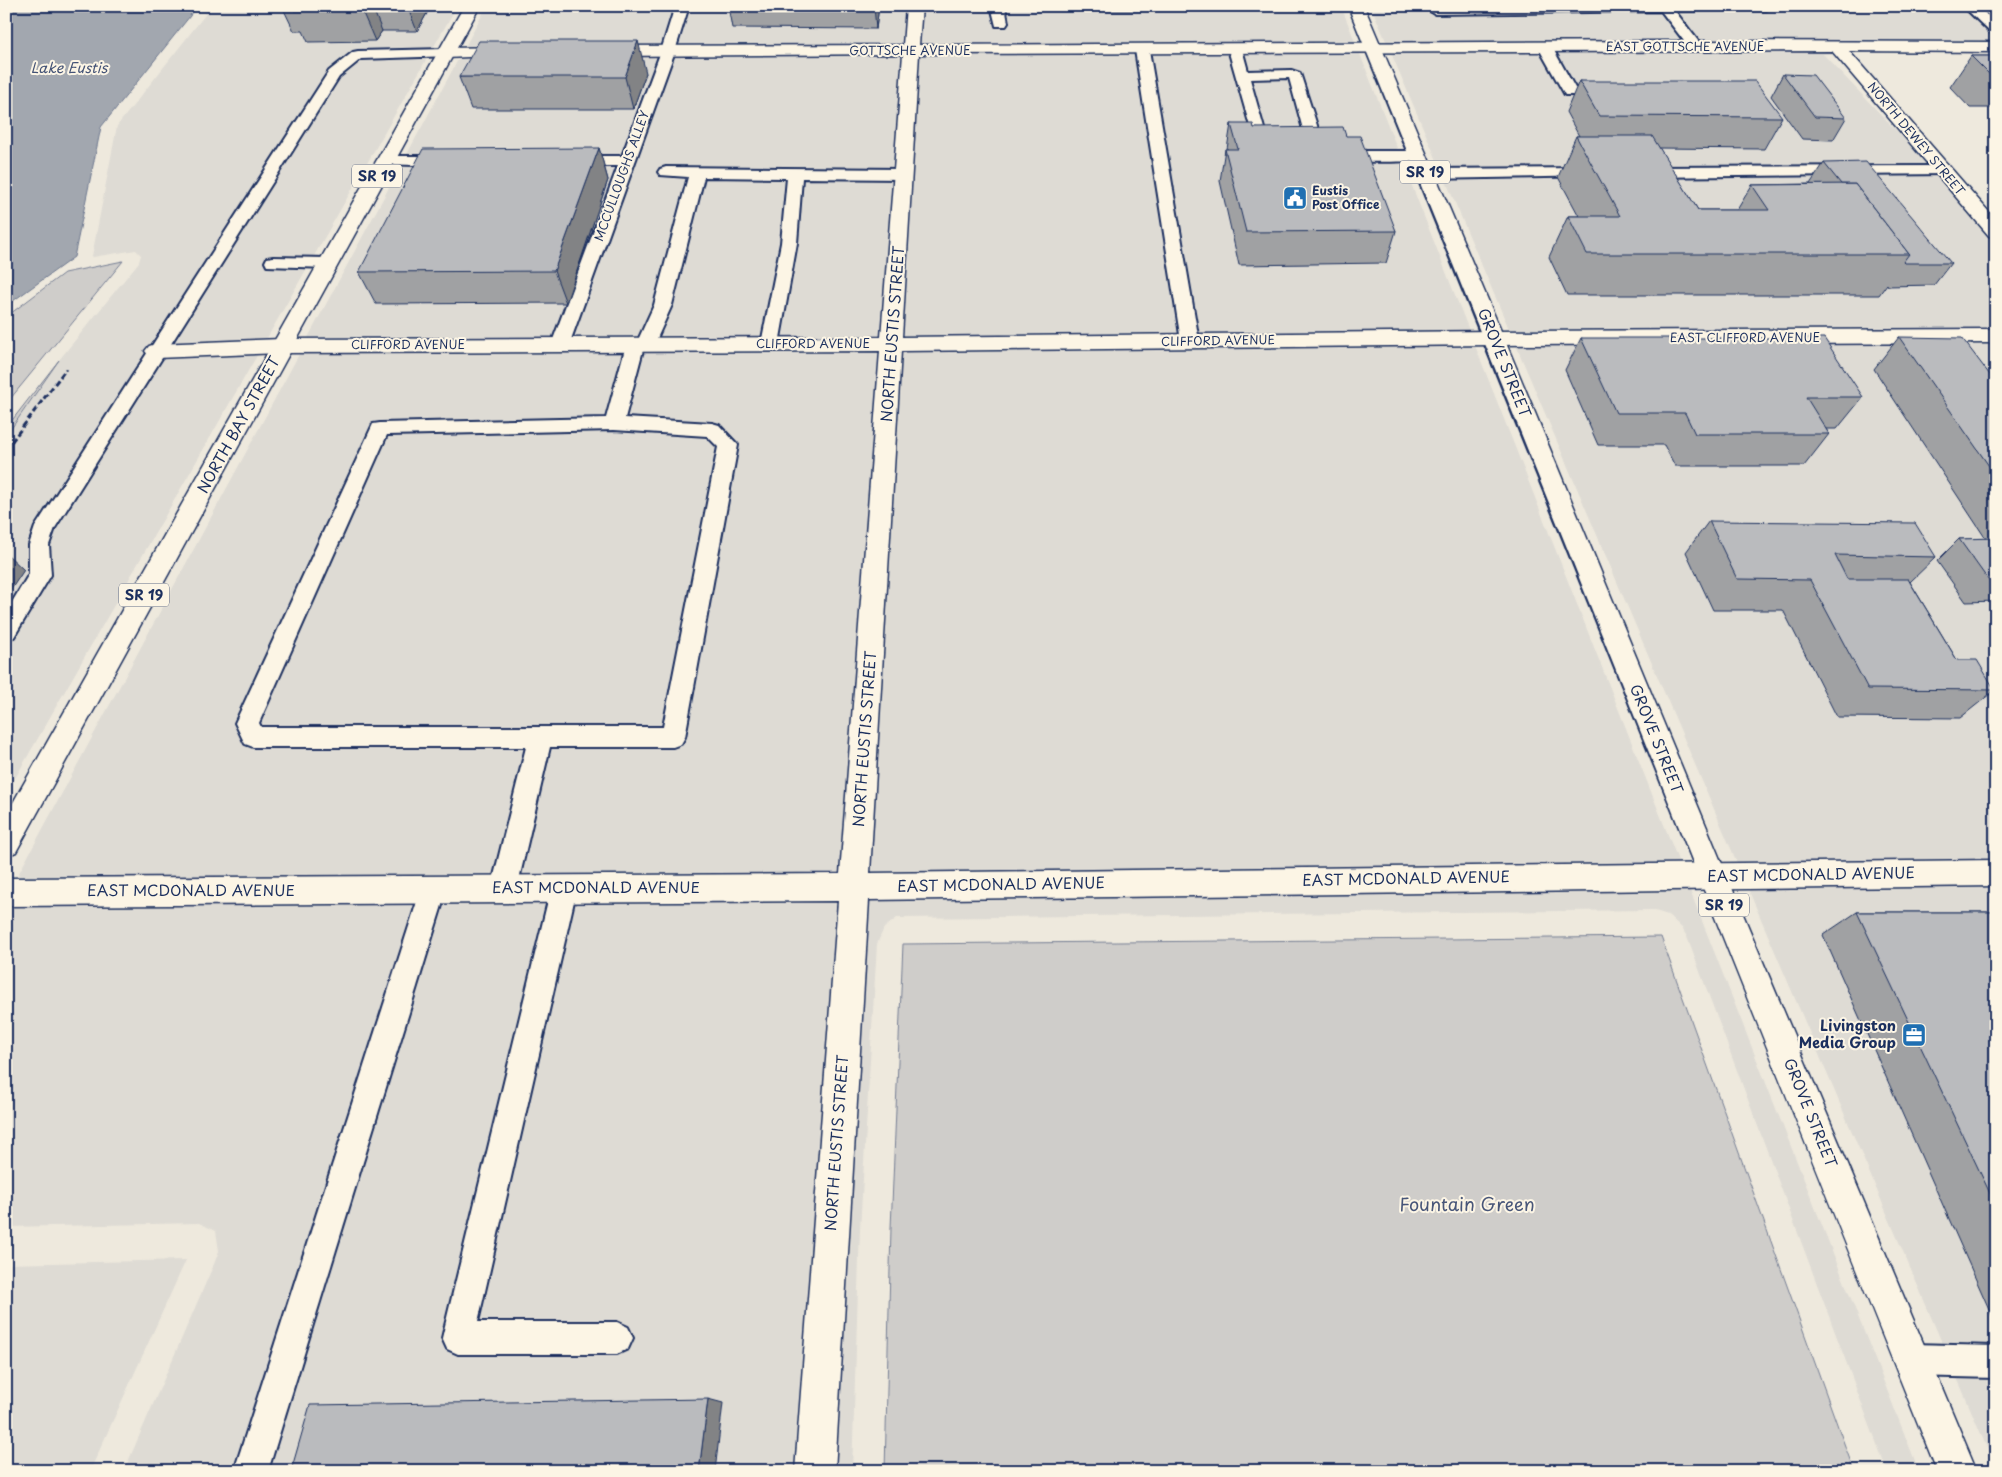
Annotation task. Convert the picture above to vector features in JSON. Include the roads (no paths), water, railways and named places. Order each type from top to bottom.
[{"type":"street","name":"NORTH BAY STREET","points":[[6,843],[472,6]]},
{"type":"street","name":"NORTH EUSTIS STREET","points":[[815,1471],[914,6]]},
{"type":"street","name":"GROVE STREET","points":[[1356,6],[1494,338],[1712,876],[1957,1471]]},
{"type":"street","name":"EAST GOTTSCHE AVENUE","points":[[1374,49],[1695,46],[1996,47]]},
{"type":"street","name":"NORTH DEWEY STREET","points":[[1836,46],[1996,232]]},
{"type":"street","name":"GOTTSCHE AVENUE","points":[[591,52],[1374,49]]},
{"type":"street","points":[[446,53],[523,52]]},
{"type":"street","name":"EAST CLIFFORD AVENUE","points":[[1494,338],[1996,336]]},
{"type":"street","name":"CLIFFORD AVENUE","points":[[156,351],[282,346],[892,344],[1494,338]]},
{"type":"street","name":"EAST MCDONALD AVENUE","points":[[6,892],[854,887],[1996,873]]},
{"type":"lane","name":"MCCULLOUGHS ALLEY","points":[[560,345],[668,51],[682,6]]},
{"type":"lane","points":[[998,6],[1001,23]]},
{"type":"lane","points":[[1428,6],[1435,10],[1766,6]]},
{"type":"lane","points":[[1968,6],[1996,30]]},
{"type":"lane","points":[[1664,7],[1695,46]]},
{"type":"lane","points":[[1545,47],[1570,92],[1618,92]]},
{"type":"lane","points":[[1235,49],[1260,141],[1264,144],[1316,144],[1346,156],[1418,156]]},
{"type":"lane","points":[[1142,50],[1190,341]]},
{"type":"lane","points":[[6,631],[40,575],[39,545],[45,528],[334,74],[358,55],[446,53]]},
{"type":"lane","points":[[1242,75],[1290,74],[1295,76],[1316,144]]},
{"type":"lane","points":[[386,162],[463,161]]},
{"type":"lane","points":[[560,161],[627,161]]},
{"type":"lane","points":[[1624,172],[1942,171]]},
{"type":"lane","points":[[666,172],[903,174]]},
{"type":"lane","points":[[614,424],[640,344],[664,305],[697,172]]},
{"type":"lane","points":[[770,344],[789,243],[795,173]]},
{"type":"lane","points":[[1426,174],[1604,173]]},
{"type":"lane","points":[[273,262],[328,263]]},
{"type":"lane","points":[[614,424],[712,430],[728,445],[673,737],[253,737],[248,723],[380,429],[614,424]]},
{"type":"lane","points":[[504,888],[540,737]]},
{"type":"lane","points":[[564,888],[458,1338],[617,1338]]},
{"type":"lane","points":[[251,1471],[434,889]]},
{"type":"lane","points":[[1911,1360],[1996,1362]]},
{"type":"water","name":"Lake Eustis","points":[[6,6],[194,6],[190,16],[101,127],[74,257],[6,306]]},
{"type":"railway","points":[[6,449],[66,369]]},
{"type":"place","name":"Eustis Post Office","points":[[1295,198]]},
{"type":"place","name":"Livingston Media Group","points":[[1914,1035]]},
{"type":"park label","name":"Fountain Green","points":[[1467,1205]]}]
